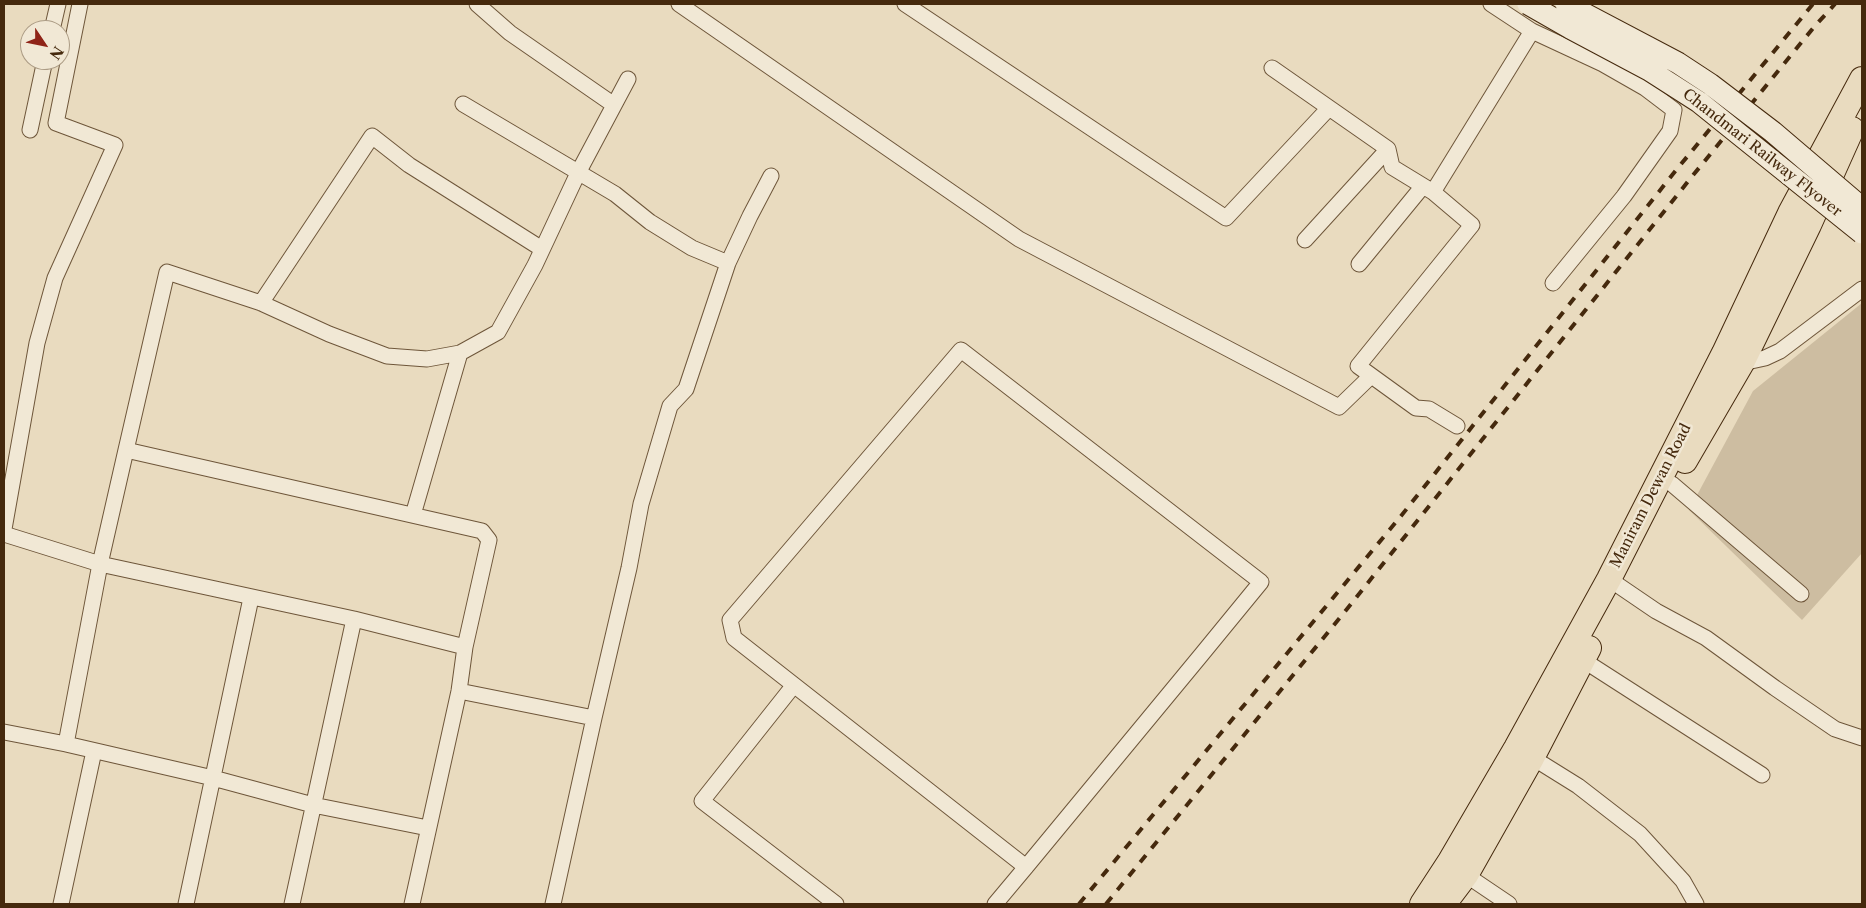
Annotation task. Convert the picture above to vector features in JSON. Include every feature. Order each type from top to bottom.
[{"type":"main road","name":"Chandmari Railway Flyover","points":[[1528,4],[1649,70],[1699,102],[1862,233]]},
{"type":"main road","name":"Chandmari Railway Flyover","points":[[1566,4],[1678,63],[1710,84],[1773,132],[1862,208]]},
{"type":"main road","name":"Maniram Dewan Road","points":[[1422,904],[1524,753],[1583,660],[1615,582],[1672,484],[1733,358],[1790,213],[1862,78]]},
{"type":"main road","name":"Maniram Dewan Road","points":[[1444,904],[1466,875],[1524,753],[1733,358],[1809,225],[1859,124]]},
{"type":"street","points":[[54,20],[58,4]]},
{"type":"street","points":[[4,529],[37,343],[55,278],[114,145],[56,123],[80,4]]},
{"type":"street","points":[[476,4],[510,33],[614,105]]},
{"type":"street","points":[[679,4],[1019,239],[1338,407],[1372,376]]},
{"type":"street","points":[[906,4],[1226,218],[1329,108]]},
{"type":"street","points":[[1491,4],[1532,31],[1603,64],[1645,88],[1674,110],[1670,131],[1624,196],[1553,284]]},
{"type":"street","points":[[1359,264],[1428,189],[1532,31]]},
{"type":"street","points":[[1272,68],[1388,149],[1392,167],[1428,189],[1472,225],[1358,366],[1416,408],[1429,409],[1457,426]]},
{"type":"street","points":[[30,130],[43,70]]},
{"type":"street","points":[[66,744],[100,564],[167,272],[260,303],[329,334],[387,356],[426,359],[460,353],[498,332],[542,249],[578,173],[628,79]]},
{"type":"street","points":[[463,104],[615,194],[650,222],[692,248],[728,263]]},
{"type":"street","points":[[260,303],[372,136],[409,166],[542,249]]},
{"type":"street","points":[[1305,240],[1388,149]]},
{"type":"street","points":[[553,904],[629,568],[641,504],[670,406],[686,389],[728,263],[771,176]]},
{"type":"street","points":[[1733,358],[1765,358],[1780,351],[1862,289]]},
{"type":"street","points":[[995,904],[1026,867],[1261,582],[961,350],[730,620],[734,638],[1026,867]]},
{"type":"street","points":[[413,515],[460,353]]},
{"type":"street","points":[[126,450],[482,531],[489,540],[465,647],[459,691],[412,904]]},
{"type":"street","points":[[1672,484],[1801,594]]},
{"type":"street","points":[[4,534],[100,564],[354,619],[465,647]]},
{"type":"street","points":[[1615,582],[1656,611],[1706,638],[1835,729],[1862,738]]},
{"type":"street","points":[[186,904],[252,598]]},
{"type":"street","points":[[292,904],[354,619]]},
{"type":"street","points":[[1583,660],[1762,775]]},
{"type":"street","points":[[794,685],[702,801],[836,904]]},
{"type":"street","points":[[459,691],[594,718]]},
{"type":"street","points":[[4,732],[66,744],[213,778],[313,805],[428,828]]},
{"type":"street","points":[[61,904],[94,751]]},
{"type":"street","points":[[1524,753],[1578,786],[1640,834],[1683,881],[1696,904]]},
{"type":"street","points":[[1466,875],[1509,904]]},
{"type":"shaded area","points":[[1862,303],[1862,553],[1802,620],[1689,510],[1753,391]]},
{"type":"railway","points":[[1079,904],[1401,516],[1677,169],[1813,4]]},
{"type":"railway","points":[[1106,904],[1347,609],[1690,179],[1835,4]]}]
